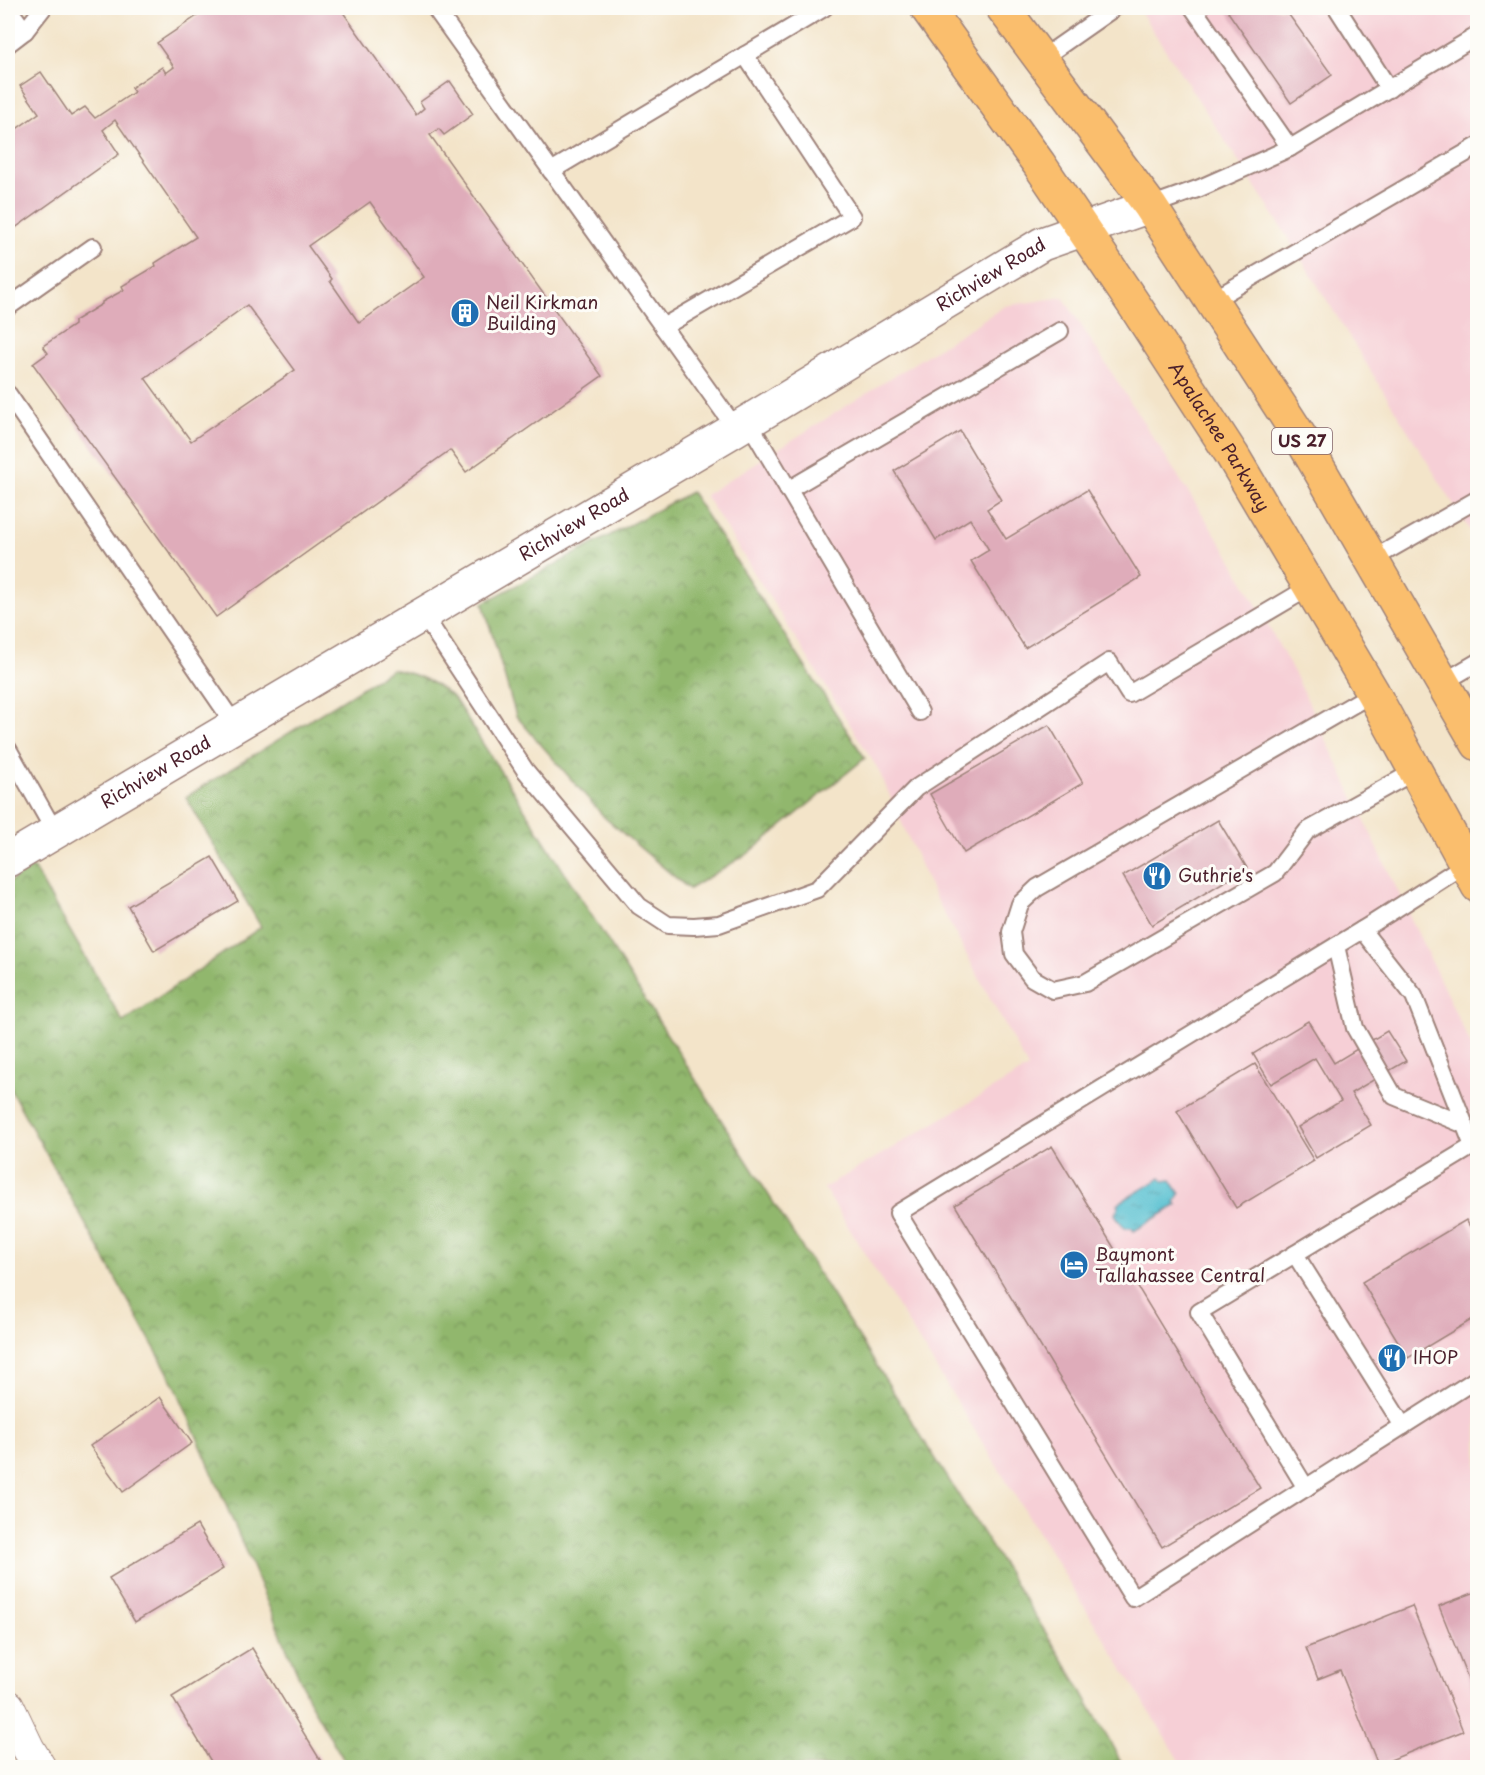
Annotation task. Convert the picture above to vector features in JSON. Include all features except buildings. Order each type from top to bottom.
[{"type":"main road","name":"Apalachee Parkway","points":[[927,8],[1039,164],[1232,455],[1372,693],[1474,874]]},
{"type":"main road","name":"US 27","points":[[1003,8],[1150,206],[1304,443],[1478,744]]},
{"type":"street","name":"Richview Road","points":[[8,860],[742,425],[1042,244],[1150,206]]},
{"type":"street","points":[[8,1706],[28,1749],[40,1767]]},
{"type":"lane","points":[[8,8],[25,31]]},
{"type":"lane","points":[[8,44],[25,31],[43,8]]},
{"type":"lane","points":[[435,8],[663,327],[742,425],[788,490],[920,712]]},
{"type":"lane","points":[[551,171],[824,8]]},
{"type":"lane","points":[[1041,59],[1114,8]]},
{"type":"lane","points":[[1193,8],[1290,148]]},
{"type":"lane","points":[[1337,8],[1389,89]]},
{"type":"lane","points":[[1150,206],[1200,188],[1290,148],[1478,35]]},
{"type":"lane","points":[[663,327],[852,217],[745,55]]},
{"type":"lane","points":[[1211,300],[1478,146]]},
{"type":"lane","points":[[8,308],[93,247]]},
{"type":"lane","points":[[788,490],[1060,331]]},
{"type":"lane","points":[[10,402],[235,725]]},
{"type":"lane","points":[[1371,560],[1478,499]]},
{"type":"lane","points":[[423,614],[525,770],[639,906],[668,924],[694,926],[719,924],[817,889],[916,788],[1109,662],[1129,694],[1310,587]]},
{"type":"lane","points":[[1442,683],[1478,662]]},
{"type":"lane","points":[[1372,693],[1038,888],[1020,904],[1011,932],[1014,954],[1032,978],[1053,990],[1085,983],[1275,873],[1307,831],[1415,771]]},
{"type":"lane","points":[[8,749],[55,832]]},
{"type":"lane","points":[[1474,874],[1362,930],[898,1213],[1133,1598],[1478,1378]]},
{"type":"lane","points":[[1306,1488],[1199,1312],[1475,1144],[1465,1125],[1414,996],[1362,930]]},
{"type":"lane","points":[[1336,946],[1355,1028],[1394,1096],[1465,1125]]},
{"type":"lane","points":[[1295,1254],[1403,1426]]},
{"type":"shaded area","points":[[1138,8],[1477,8],[1477,542],[1277,220]]},
{"type":"shaded area","points":[[1063,297],[1230,557],[1296,676],[1477,1058],[1477,1767],[1184,1767],[824,1188],[1028,1068],[932,891],[878,769],[705,495],[1005,306]]},
{"type":"green space","points":[[691,492],[865,758],[749,853],[689,889],[605,818],[516,716],[483,603]]},
{"type":"green space","points":[[392,669],[425,679],[454,698],[1070,1671],[1124,1767],[348,1767],[310,1703],[175,1385],[8,1085],[8,883],[33,867],[123,1022],[261,927],[186,797]]},
{"type":"water","points":[[1161,1178],[1163,1181],[1171,1180],[1180,1194],[1175,1202],[1177,1205],[1134,1231],[1132,1228],[1124,1228],[1115,1214],[1119,1206],[1117,1204]]},
{"type":"place","name":"Neil Kirkman Building","points":[[465,313]]},
{"type":"place","name":"Guthrie's","points":[[1157,876]]},
{"type":"place","name":"Baymont Tallahassee Central","points":[[1074,1265]]},
{"type":"place","name":"IHOP","points":[[1392,1358]]}]
